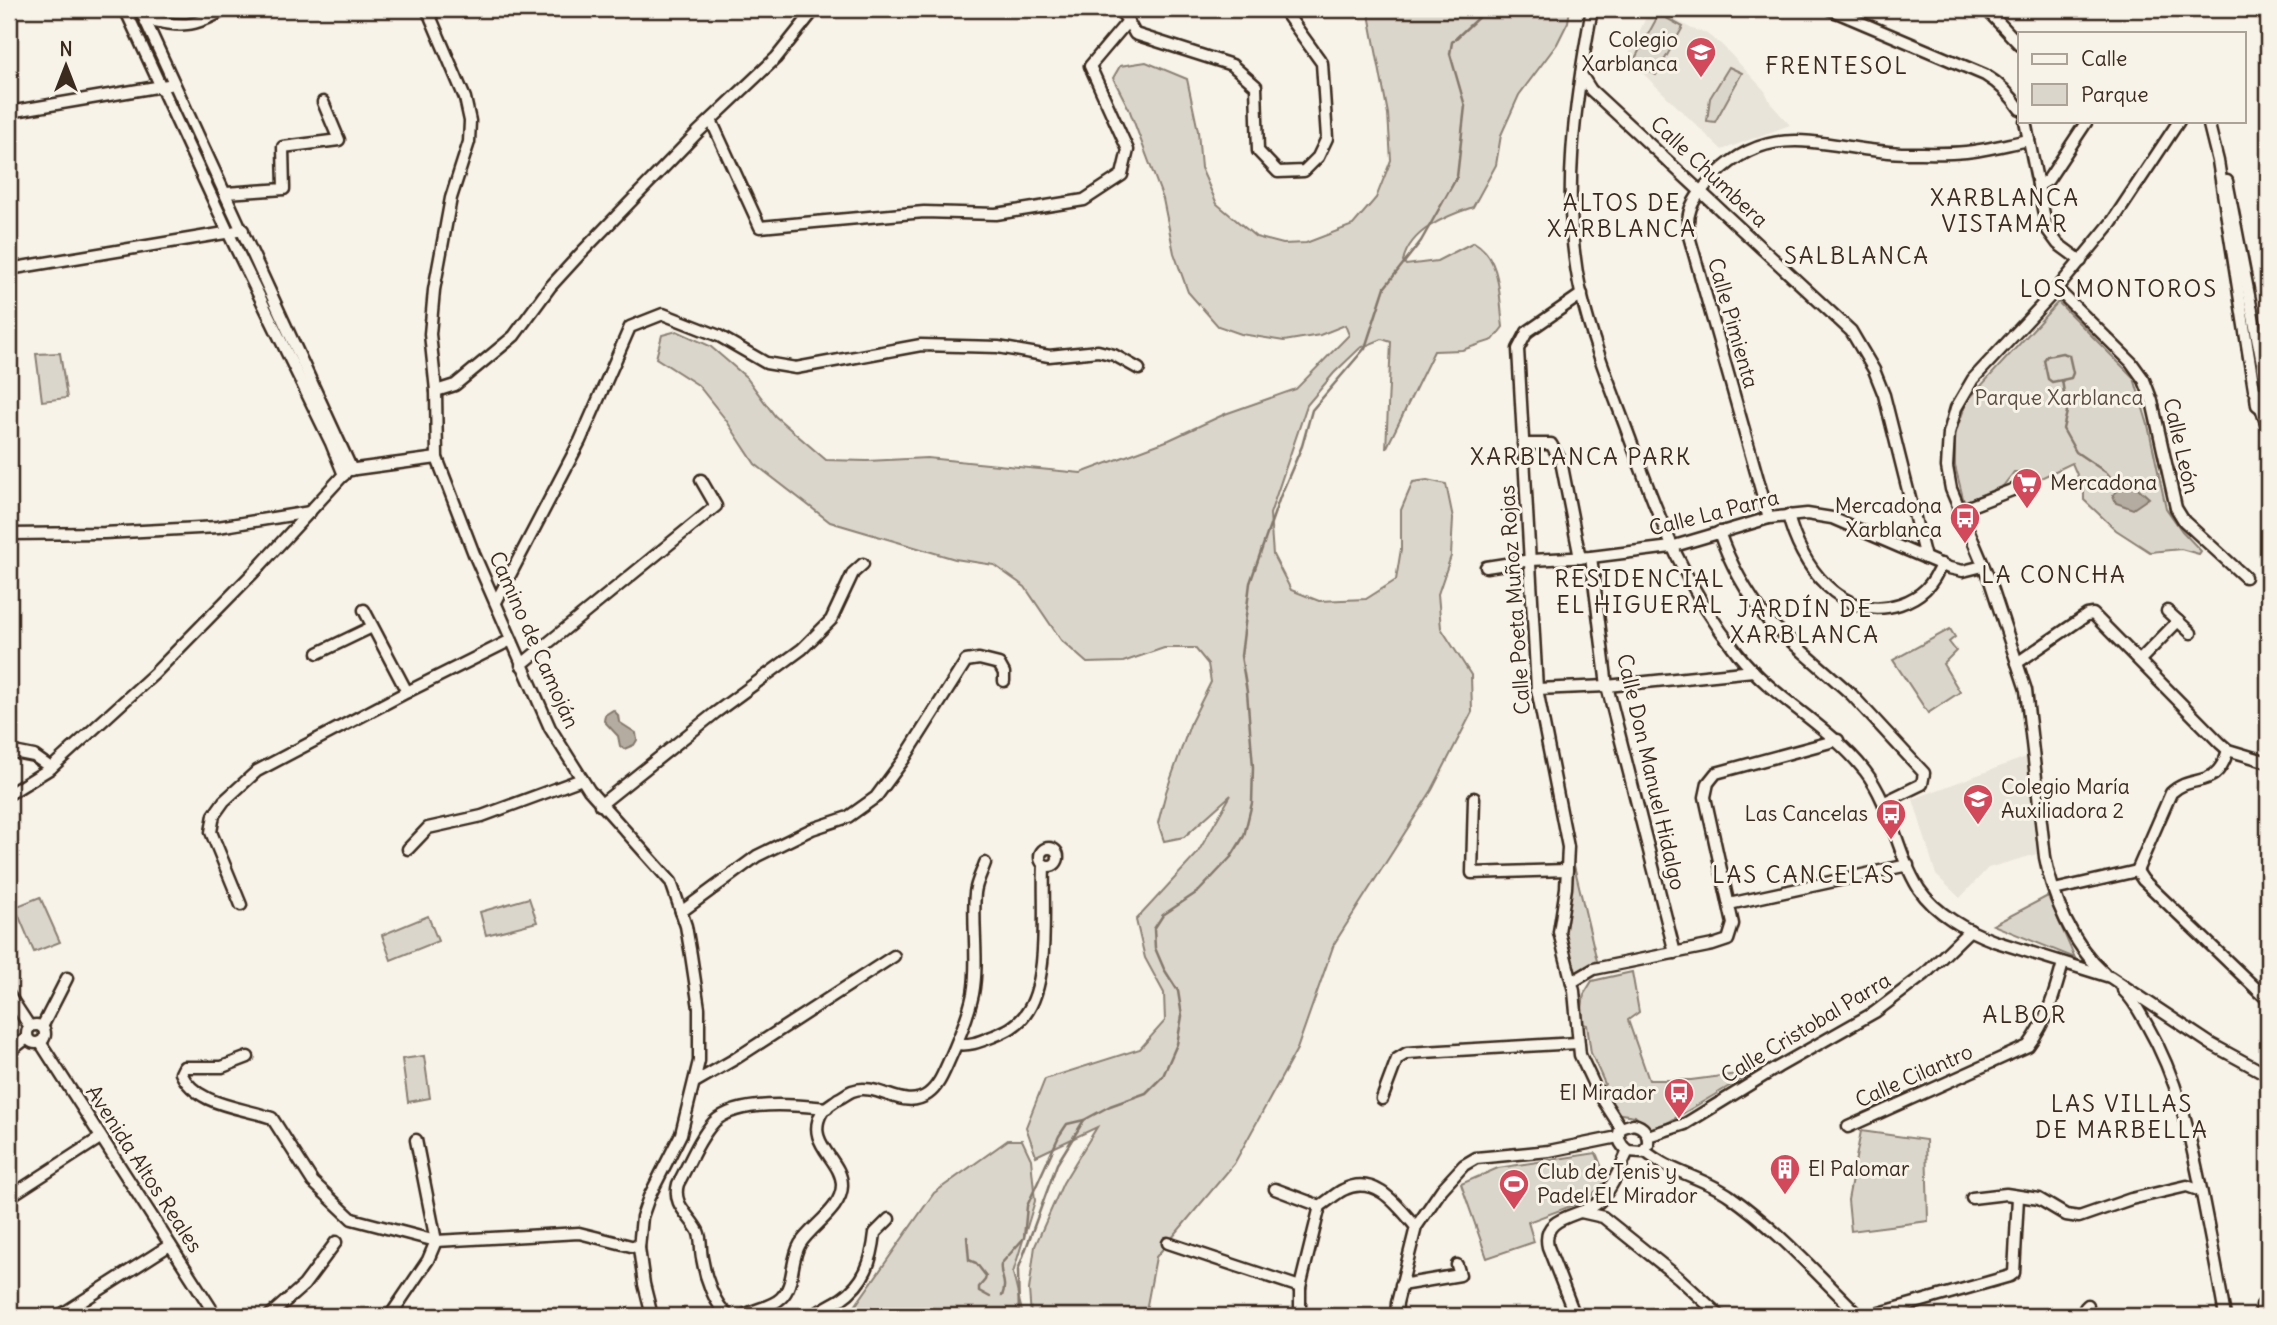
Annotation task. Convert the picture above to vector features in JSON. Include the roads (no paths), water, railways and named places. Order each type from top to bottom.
[{"type":"street","points":[[125,9],[228,232],[331,443],[348,472]]},
{"type":"street","points":[[143,14],[165,24],[189,25],[203,22],[226,9]]},
{"type":"street","name":"Camino de Camoján","points":[[427,9],[465,98],[470,121],[469,142],[450,198],[434,290],[430,334],[436,391],[437,458],[474,554],[550,728],[600,805],[671,882],[686,926],[699,1008],[699,1061],[681,1134],[649,1197],[642,1217],[639,1248],[652,1316]]},
{"type":"street","points":[[436,391],[455,385],[514,336],[550,287],[582,252],[711,120],[776,58],[815,9]]},
{"type":"street","points":[[1119,9],[1135,34],[1232,65],[1256,86],[1258,151],[1279,172],[1304,171],[1318,158],[1327,138],[1322,63],[1283,9]]},
{"type":"street","points":[[1592,9],[1577,102],[1572,198],[1574,245],[1582,294],[1601,356],[1671,547],[1709,614],[1753,671],[1781,697],[1838,740],[1867,774],[1885,802],[1918,887],[1929,900],[1970,930],[1993,941],[2110,977],[2211,1044],[2268,1075]]},
{"type":"street","points":[[1829,9],[1985,75],[2005,89],[2018,105]]},
{"type":"street","points":[[1986,9],[2018,43]]},
{"type":"street","points":[[143,14],[243,230],[348,472]]},
{"type":"street","points":[[711,120],[760,227],[924,212],[996,214],[1084,200],[1122,175],[1128,150],[1090,66],[1128,21]]},
{"type":"street","name":"Calle Chumbera","points":[[1582,76],[1591,90],[1831,310],[1860,344],[1884,395],[1925,558]]},
{"type":"street","points":[[9,112],[174,83]]},
{"type":"street","points":[[1577,102],[1583,94],[1591,90]]},
{"type":"street","points":[[226,193],[284,189],[283,147],[339,141],[323,102]]},
{"type":"street","points":[[2025,122],[2045,220],[2052,237],[2064,250],[2081,261]]},
{"type":"street","points":[[2038,186],[2048,180],[2086,122]]},
{"type":"street","points":[[2178,122],[2112,222],[2081,261],[1973,379],[1956,408],[1949,433],[1947,467],[1958,511],[1990,581],[2026,691],[2045,857],[2054,890],[2060,908],[2087,956],[2134,1003],[2169,1070],[2188,1126],[2225,1316]]},
{"type":"street","points":[[2208,122],[2218,161],[2254,388],[2265,394],[2256,402],[2265,407],[2268,429]]},
{"type":"street","name":"Calle Pimienta","points":[[1769,518],[1689,236],[1689,207],[1716,173],[1756,146],[1784,141],[1820,142],[1903,153],[1967,152],[2029,140]]},
{"type":"street","points":[[9,269],[243,230]]},
{"type":"street","name":"Calle León","points":[[2057,289],[2131,362],[2144,380],[2152,401],[2176,508],[2184,520],[2245,578]]},
{"type":"street","name":"Calle Poeta Muñoz Rojas","points":[[1582,294],[1527,332],[1518,349],[1537,689],[1568,847],[1559,932],[1574,991],[1580,1055],[1619,1132]]},
{"type":"street","points":[[496,602],[580,442],[629,327],[663,314],[719,336],[765,363],[796,368],[921,345],[998,347],[1049,356],[1097,351],[1114,355],[1139,369]]},
{"type":"street","name":"Calle Don Manuel Hidalgo","points":[[1523,444],[1551,444],[1561,461],[1586,557],[1606,686],[1675,953]]},
{"type":"street","points":[[9,794],[51,768],[154,674],[348,472],[437,458]]},
{"type":"street","points":[[521,665],[716,506],[701,480]]},
{"type":"street","points":[[1958,511],[2025,485]]},
{"type":"street","points":[[9,534],[104,533],[218,527],[311,512]]},
{"type":"street","points":[[1788,514],[1796,541],[1822,580],[1842,598],[1858,606],[1875,608],[1908,601],[1932,584],[1941,564]]},
{"type":"street","name":"Calle La Parra","points":[[1486,567],[1531,560],[1671,547],[1788,514],[1832,518],[1941,564],[1964,570],[1983,566]]},
{"type":"street","points":[[1719,532],[1727,554],[1769,622],[1851,694],[1924,773],[1922,784],[1885,802]]},
{"type":"street","points":[[600,805],[821,632],[831,620],[853,573],[863,564]]},
{"type":"street","points":[[364,610],[407,692]]},
{"type":"street","points":[[2167,611],[2192,633]]},
{"type":"street","points":[[2017,663],[2090,614],[2103,622],[2228,750],[2268,762]]},
{"type":"street","points":[[2140,660],[2178,621]]},
{"type":"street","points":[[318,653],[372,627]]},
{"type":"street","points":[[241,905],[211,832],[214,815],[224,801],[257,772],[511,640]]},
{"type":"street","points":[[681,912],[757,856],[812,829],[848,817],[876,797],[904,759],[966,661],[979,659],[999,664],[1004,673],[1004,681]]},
{"type":"street","points":[[1537,689],[1606,686],[1753,671]]},
{"type":"street","points":[[1572,982],[1594,968],[1728,940],[1733,924],[1705,797],[1708,783],[1716,773],[1838,740]]},
{"type":"street","points":[[2137,872],[2171,793],[2175,789],[2214,775],[2221,768],[2228,750]]},
{"type":"street","points":[[9,751],[34,756],[51,768]]},
{"type":"street","points":[[408,849],[428,828],[482,816],[582,779]]},
{"type":"street","points":[[1474,798],[1472,873],[1567,870]]},
{"type":"street","points":[[743,1316],[779,1301],[786,1293],[794,1259],[801,1244],[839,1199],[841,1173],[822,1149],[818,1138],[818,1124],[822,1112],[852,1091],[880,1091],[897,1099],[909,1100],[929,1094],[939,1082],[957,1044],[973,992],[975,891],[985,863]]},
{"type":"street","points":[[957,1044],[969,1045],[1009,1031],[1030,1009],[1040,971],[1044,865]]},
{"type":"street","points":[[1729,904],[1908,865]]},
{"type":"street","points":[[2054,890],[2137,872]]},
{"type":"street","points":[[2137,872],[2268,1000]]},
{"type":"street","name":"Calle Cristobal Parra","points":[[1648,1136],[1685,1124],[1778,1066],[1875,1012],[1925,974],[1970,930]]},
{"type":"street","points":[[695,1082],[894,956]]},
{"type":"street","name":"Calle Cilantro","points":[[1848,1127],[2028,1046],[2042,1028],[2063,962]]},
{"type":"street","points":[[41,1027],[68,978]]},
{"type":"street","points":[[9,996],[29,1032],[31,1042],[40,1042],[45,1035],[41,1027],[36,1025],[29,1032],[9,1052]]},
{"type":"street","name":"Avenida Altos Reales","points":[[40,1042],[216,1316]]},
{"type":"street","points":[[1382,1099],[1397,1059],[1407,1053],[1577,1043]]},
{"type":"street","points":[[248,1057],[222,1067],[184,1067],[181,1073],[186,1084],[218,1104],[272,1118],[313,1182],[352,1220],[436,1241],[579,1233],[639,1248]]},
{"type":"street","points":[[729,1316],[718,1303],[706,1274],[700,1235],[677,1201],[675,1192],[678,1184],[712,1125],[720,1117],[749,1107],[799,1105],[827,1108]]},
{"type":"street","points":[[1396,1316],[1416,1227],[1442,1189],[1464,1165],[1476,1158],[1549,1151],[1619,1132],[1629,1124],[1637,1125],[1648,1136],[1645,1151]]},
{"type":"street","points":[[1619,1132],[1622,1145],[1628,1151],[1645,1151]]},
{"type":"street","points":[[9,1197],[100,1138]]},
{"type":"street","points":[[390,1316],[428,1260],[436,1241],[416,1140]]},
{"type":"street","points":[[1603,1217],[1608,1192],[1628,1151]]},
{"type":"street","points":[[1645,1151],[1660,1163],[1697,1178],[1730,1196],[1778,1236],[1860,1316]]},
{"type":"street","points":[[1300,1316],[1300,1287],[1320,1206],[1344,1189],[1362,1185],[1377,1189],[1392,1199],[1416,1227]]},
{"type":"street","points":[[1972,1198],[2006,1194],[2039,1199],[2066,1215],[2079,1217],[2131,1199],[2187,1186],[2201,1191]]},
{"type":"street","points":[[1275,1189],[1320,1206]]},
{"type":"street","points":[[1575,1316],[1548,1247],[1547,1235],[1549,1228],[1556,1221],[1596,1204],[1608,1192]]},
{"type":"street","points":[[1868,1316],[2010,1276],[2016,1267],[2018,1197]]},
{"type":"street","points":[[1581,1212],[1603,1217],[1679,1278],[1720,1316]]},
{"type":"street","points":[[813,1316],[854,1290],[861,1282],[873,1251],[875,1233],[889,1220]]},
{"type":"street","points":[[269,1316],[304,1285],[336,1242]]},
{"type":"street","points":[[1168,1243],[1300,1287]]},
{"type":"street","points":[[59,1316],[170,1245]]},
{"type":"street","points":[[1401,1285],[1460,1275],[1457,1265]]},
{"type":"street","points":[[2261,1316],[2262,1305],[2268,1299]]},
{"type":"waterway","points":[[1019,1316],[1018,1270],[1057,1164],[1084,1120],[1110,1106],[1146,1093],[1163,1076],[1177,1044],[1182,1016],[1178,991],[1155,948],[1154,929],[1163,915],[1199,891],[1231,857],[1244,836],[1252,803],[1253,767],[1241,656],[1250,583],[1280,497],[1302,446],[1312,410],[1365,348],[1385,287],[1421,241],[1457,177],[1465,106],[1450,54],[1452,42],[1487,9]]},
{"type":"waterway","points":[[2062,380],[2052,382],[2048,379],[2044,360],[2047,356],[2062,353],[2069,355],[2073,373],[2071,378],[2062,380],[2067,412],[2063,429],[2076,452],[2107,473],[2120,489]]},
{"type":"waterway","points":[[1002,1296],[1004,1286],[1001,1264],[1024,1238],[1027,1206],[1059,1136],[1067,1124],[1084,1120]]},
{"type":"waterway","points":[[967,1237],[969,1260],[976,1263],[986,1276],[979,1291],[990,1297]]},
{"type":"place","name":"Colegio Xarblanca","points":[[1701,79]]},
{"type":"place","name":"Mercadona","points":[[2027,510]]},
{"type":"place","name":"Mercadona Xarblanca","points":[[1965,545]]},
{"type":"place","name":"Colegio María Auxiliadora 2","points":[[1978,826]]},
{"type":"place","name":"Las Cancelas","points":[[1891,841]]},
{"type":"place","name":"El Mirador","points":[[1679,1120]]},
{"type":"place","name":"El Palomar","points":[[1785,1196]]},
{"type":"place","name":"Club de Tenis y Padel EL Mirador","points":[[1514,1211]]},
{"type":"district","name":"FRENTESOL","points":[[1837,66]]},
{"type":"district","name":"XARBLANCA VISTAMAR","points":[[2005,211]]},
{"type":"district","name":"ALTOS DE XARBLANCA","points":[[1622,216]]},
{"type":"district","name":"SALBLANCA","points":[[1857,256]]},
{"type":"district","name":"LOS MONTOROS","points":[[2119,289]]},
{"type":"district","name":"XARBLANCA PARK","points":[[1581,457]]},
{"type":"district","name":"LA CONCHA","points":[[2054,575]]},
{"type":"district","name":"RESIDENCIAL EL HIGUERAL","points":[[1640,592]]},
{"type":"district","name":"JARDÍN DE XARBLANCA","points":[[1805,622]]},
{"type":"district","name":"LAS CANCELAS","points":[[1804,875]]},
{"type":"district","name":"ALBOR","points":[[2025,1015]]},
{"type":"district","name":"LAS VILLAS DE MARBELLA","points":[[2122,1117]]},
{"type":"park label","name":"Parque Xarblanca","points":[[2059,398]]}]
